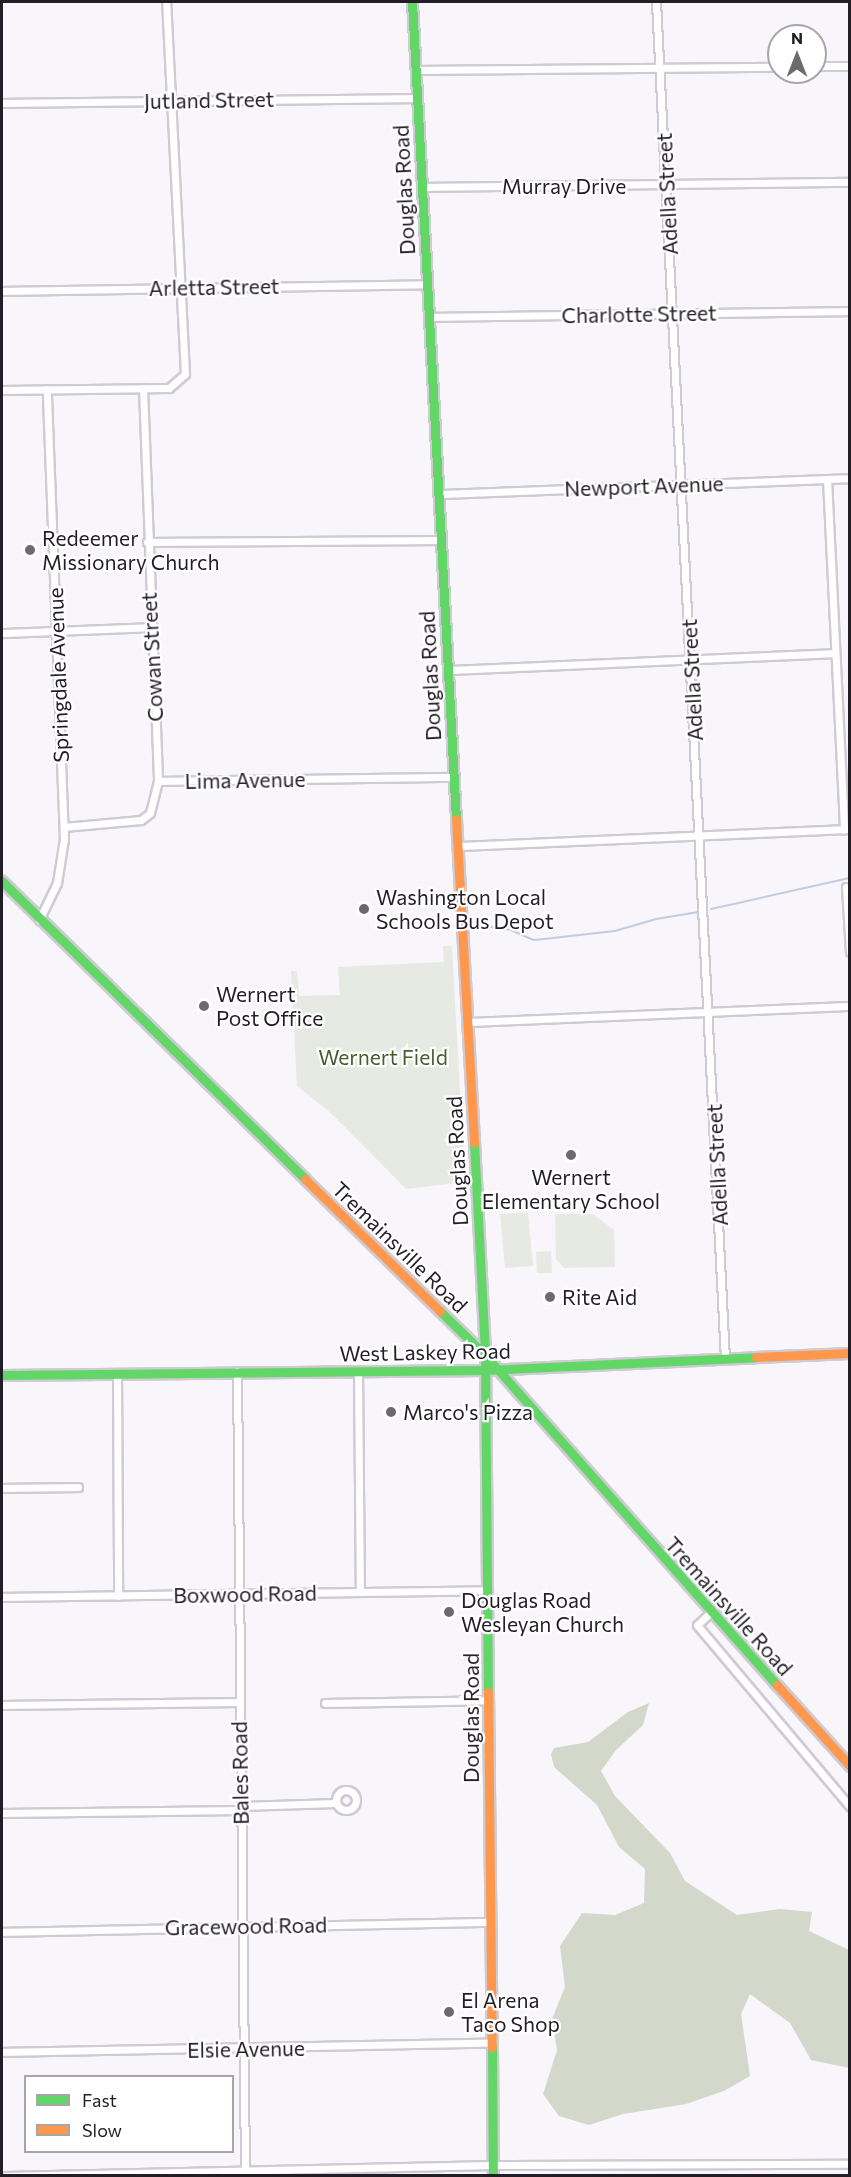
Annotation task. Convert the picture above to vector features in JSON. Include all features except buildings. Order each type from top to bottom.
[{"type":"street","points":[[2,390],[169,388],[181,380],[187,355],[166,2]]},
{"type":"street","name":"Douglas Road","points":[[412,2],[485,1355]]},
{"type":"street","name":"Adella Street","points":[[656,2],[692,660],[725,1358]]},
{"type":"street","points":[[827,66],[849,66]]},
{"type":"street","points":[[416,70],[767,67]]},
{"type":"street","name":"Jutland Street","points":[[2,103],[417,98]]},
{"type":"street","name":"Murray Drive","points":[[422,187],[849,182]]},
{"type":"street","name":"Arletta Street","points":[[2,291],[427,284]]},
{"type":"street","name":"Charlotte Street","points":[[429,316],[849,311]]},
{"type":"street","name":"Cowan Street","points":[[143,388],[147,542],[158,781]]},
{"type":"street","name":"Springdale Avenue","points":[[39,920],[57,884],[64,827],[47,389]]},
{"type":"street","name":"Newport Avenue","points":[[438,494],[849,478]]},
{"type":"street","points":[[458,846],[699,834],[847,830],[834,653],[827,479]]},
{"type":"street","points":[[147,542],[441,540]]},
{"type":"street","points":[[2,633],[151,627]]},
{"type":"street","points":[[448,670],[834,653]]},
{"type":"street","name":"Lima Avenue","points":[[64,827],[141,820],[150,813],[158,781],[454,777]]},
{"type":"street","name":"Tremainsville Road","points":[[2,881],[39,920],[485,1355],[489,1369],[849,1766]]},
{"type":"street","points":[[846,887],[849,952]]},
{"type":"street","points":[[467,1022],[708,1010],[849,1006]]},
{"type":"street","name":"West Laskey Road","points":[[2,1375],[489,1369],[849,1353]]},
{"type":"street","name":"Douglas Road","points":[[489,1369],[488,1590],[493,2170]]},
{"type":"street","name":"Bales Road","points":[[237,1371],[238,1702],[245,2173]]},
{"type":"street","points":[[358,1372],[360,1591]]},
{"type":"street","points":[[117,1373],[118,1596]]},
{"type":"street","points":[[2,1488],[78,1488]]},
{"type":"street","name":"Boxwood Road","points":[[2,1597],[488,1590]]},
{"type":"street","points":[[711,1612],[697,1625],[849,1807]]},
{"type":"street","points":[[325,1703],[489,1700]]},
{"type":"street","points":[[2,1705],[238,1702]]},
{"type":"street","points":[[2,1813],[241,1808],[336,1803]]},
{"type":"street","name":"Gracewood Road","points":[[2,1932],[490,1922]]},
{"type":"street","name":"Elsie Avenue","points":[[2,2052],[491,2043]]},
{"type":"street","points":[[5,2175],[849,2164]]},
{"type":"green space","name":"Wernert Field","points":[[443,946],[452,946],[465,1182],[406,1189],[331,1113],[297,1086],[291,971],[297,971],[299,996],[340,995],[338,967],[444,962]]},
{"type":"green space","points":[[528,1212],[533,1266],[505,1268],[500,1214]]},
{"type":"green space","points":[[555,1214],[593,1214],[614,1230],[615,1267],[564,1268],[556,1259]]},
{"type":"green space","points":[[551,1251],[552,1273],[537,1273],[536,1252]]},
{"type":"shaded area","points":[[649,1703],[643,1725],[616,1750],[601,1771],[615,1796],[670,1853],[685,1881],[737,1915],[780,1909],[812,1912],[809,1931],[849,1950],[849,2068],[811,2060],[790,2023],[750,1994],[741,2014],[750,2076],[724,2091],[686,2104],[623,2114],[589,2125],[559,2116],[543,2094],[557,2050],[552,2019],[565,1987],[560,1946],[582,1913],[615,1915],[644,1903],[645,1869],[619,1847],[597,1805],[554,1767],[551,1754],[554,1748],[588,1742],[628,1712]]},
{"type":"waterway","points":[[711,909],[850,878]]},
{"type":"waterway","points":[[477,925],[511,930],[533,940],[615,931],[656,919],[698,912]]},
{"type":"traffic: fast","points":[[412,2],[456,819]]},
{"type":"traffic: fast","points":[[2,881],[305,1179]]},
{"type":"traffic: fast","points":[[474,1142],[485,1355],[488,1692]]},
{"type":"traffic: fast","points":[[440,1311],[485,1355],[777,1685]]},
{"type":"traffic: fast","points":[[2,1375],[485,1370],[756,1357]]},
{"type":"traffic: fast","points":[[492,2047],[493,2176]]},
{"type":"traffic: slow","points":[[456,819],[474,1142]]},
{"type":"traffic: slow","points":[[305,1179],[440,1311]]},
{"type":"traffic: slow","points":[[756,1357],[850,1353]]},
{"type":"traffic: slow","points":[[777,1685],[850,1766]]},
{"type":"traffic: slow","points":[[488,1692],[492,2047]]},
{"type":"place","name":"Redeemer Missionary Church","points":[[30,550]]},
{"type":"place","name":"Washington Local Schools Bus Depot","points":[[364,909]]},
{"type":"place","name":"Wernert Post Office","points":[[204,1006]]},
{"type":"place","name":"Wernert Elementary School","points":[[571,1155]]},
{"type":"place","name":"Rite Aid","points":[[550,1297]]},
{"type":"place","name":"Marco's Pizza","points":[[391,1412]]},
{"type":"place","name":"Douglas Road Wesleyan Church","points":[[449,1612]]},
{"type":"place","name":"El Arena Taco Shop","points":[[449,2012]]}]
